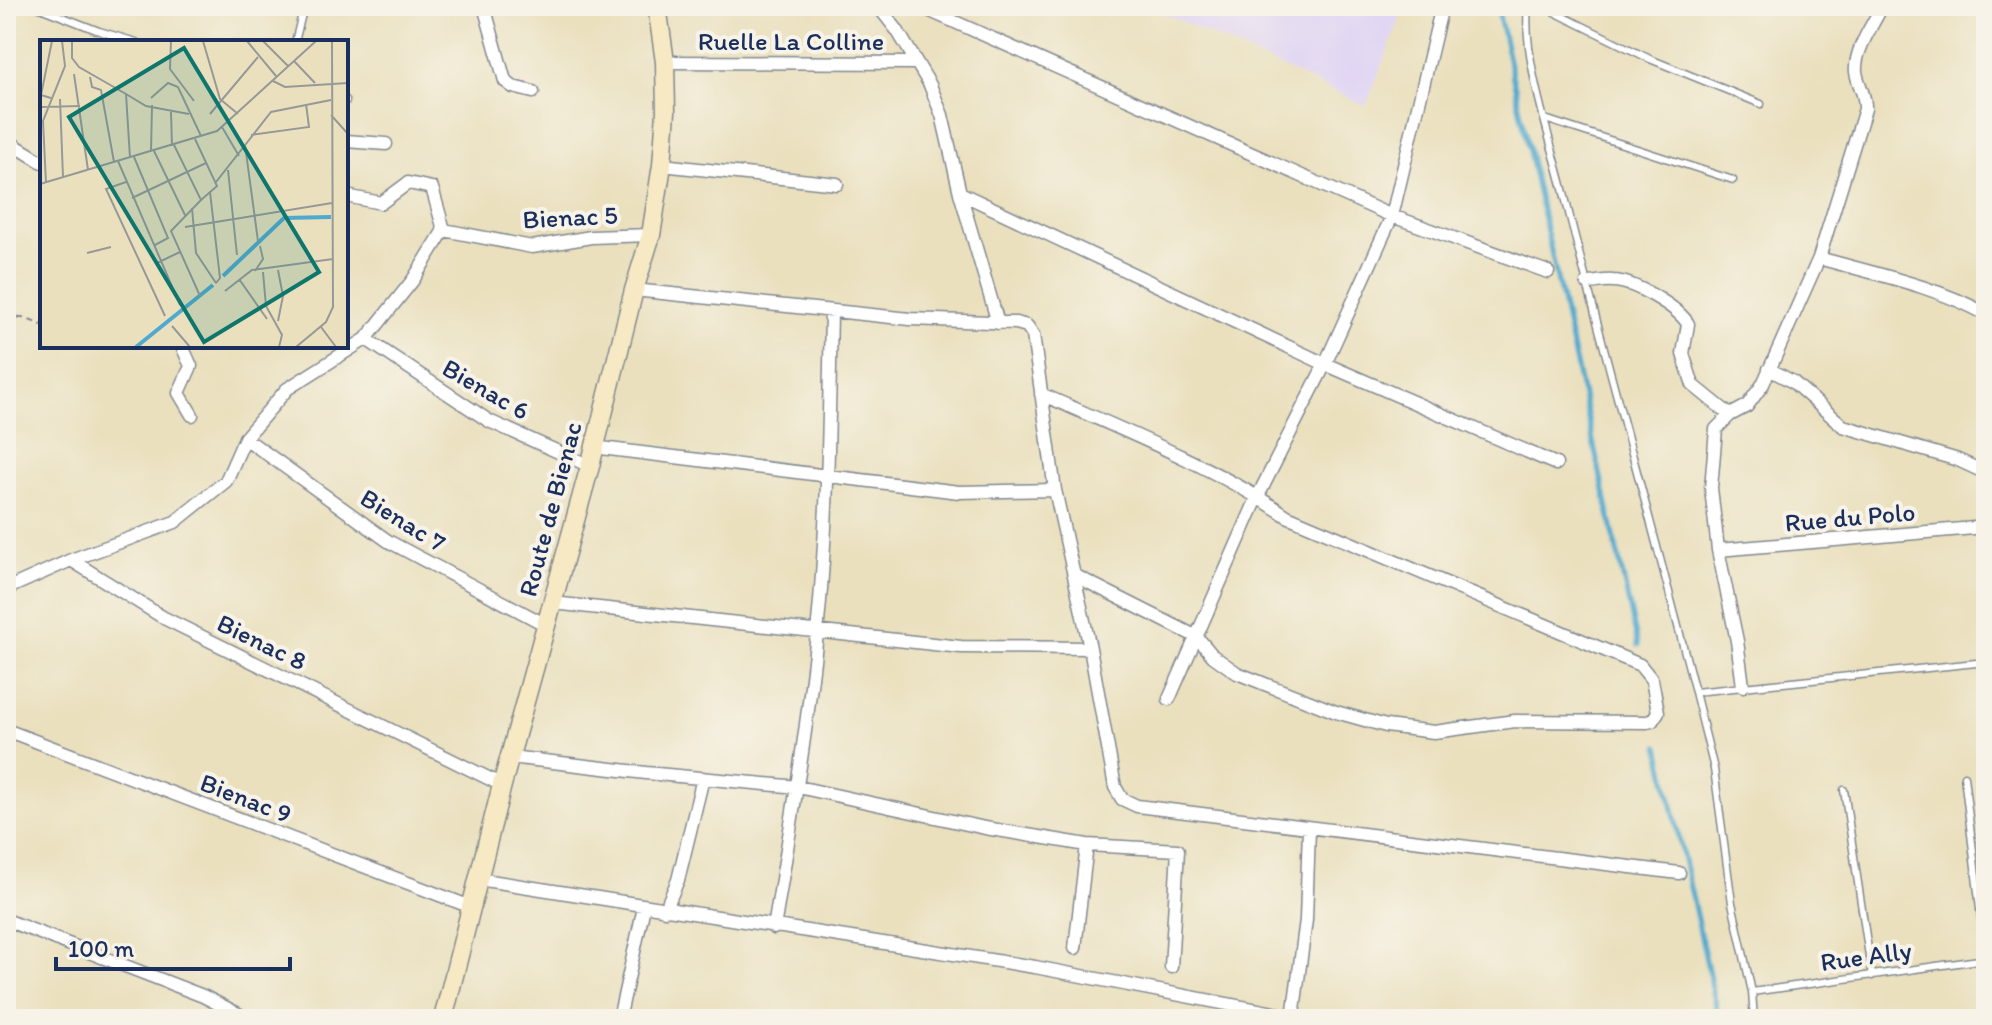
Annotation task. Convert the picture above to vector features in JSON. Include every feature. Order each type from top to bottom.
[{"type":"main road","name":"Route de Bienac","points":[[443,1019],[502,785],[651,235],[662,165],[666,112],[665,62],[657,6]]},
{"type":"street","points":[[484,6],[505,81],[513,87],[533,92]]},
{"type":"street","points":[[878,6],[897,30],[930,85],[942,115],[960,193],[998,323]]},
{"type":"street","points":[[919,6],[1392,216],[1548,272]]},
{"type":"street","points":[[1169,699],[1258,496],[1325,364],[1392,216],[1442,6]]},
{"type":"street","points":[[1743,686],[1718,550],[1711,488],[1716,429],[1730,415],[1747,406],[1763,384],[1819,258],[1865,109],[1866,100],[1855,67],[1882,6]]},
{"type":"street","name":"Ruelle La Colline","points":[[665,62],[916,63]]},
{"type":"street","points":[[6,140],[40,161]]},
{"type":"street","points":[[348,141],[386,144]]},
{"type":"street","points":[[662,165],[837,184]]},
{"type":"street","points":[[6,589],[71,560],[175,522],[226,481],[245,438],[287,389],[366,339],[413,280],[444,230],[432,188],[408,183],[381,203],[348,196]]},
{"type":"street","points":[[960,193],[1325,364],[1556,464]]},
{"type":"street","name":"Bienac 5","points":[[444,230],[532,247],[591,237],[651,235]]},
{"type":"street","points":[[1819,258],[1931,290],[1965,302],[1986,314]]},
{"type":"street","points":[[1587,283],[1613,281],[1632,285],[1682,315],[1688,324],[1683,354],[1693,385],[1730,415]]},
{"type":"street","points":[[634,290],[910,319],[1027,326],[1033,335],[1055,490],[1090,648],[1115,787],[1122,799],[1137,806],[1679,873]]},
{"type":"street","points":[[774,928],[798,787],[817,631],[828,474],[831,311]]},
{"type":"street","name":"Bienac 6","points":[[366,339],[489,421],[590,466]]},
{"type":"street","points":[[183,348],[191,366],[179,393],[192,415]]},
{"type":"street","points":[[1769,369],[1793,382],[1843,426],[1958,460],[1986,473]]},
{"type":"street","points":[[1041,394],[1117,427],[1258,496],[1287,516],[1640,665],[1652,680],[1658,712],[1652,721],[1647,722],[1515,721],[1434,732],[1386,726],[1336,712],[1237,673],[1213,656],[1197,637],[1074,575]]},
{"type":"street","name":"Bienac 7","points":[[245,438],[388,541],[546,625]]},
{"type":"street","points":[[593,447],[959,492],[1055,490]]},
{"type":"street","name":"Rue du Polo","points":[[1718,550],[1986,527]]},
{"type":"street","name":"Bienac 8","points":[[71,560],[164,618],[502,785]]},
{"type":"street","points":[[553,603],[961,647],[1090,648]]},
{"type":"street","name":"Bienac 9","points":[[6,730],[471,907]]},
{"type":"street","points":[[510,757],[798,787],[985,828],[1087,845],[1178,850],[1171,967]]},
{"type":"street","points":[[665,910],[678,880],[703,778]]},
{"type":"street","points":[[478,879],[1035,967],[1260,1015],[1299,1018],[1309,828]]},
{"type":"street","points":[[1075,948],[1087,845]]},
{"type":"street","points":[[619,1019],[644,907]]},
{"type":"street","points":[[6,920],[203,996],[248,1019]]},
{"type":"lane","points":[[35,6],[129,40]]},
{"type":"lane","points":[[296,40],[304,6]]},
{"type":"lane","points":[[1528,6],[1526,20],[1532,64],[1545,119],[1714,769],[1732,903],[1752,992],[1754,1019]]},
{"type":"lane","points":[[1542,6],[1650,59],[1761,104]]},
{"type":"lane","points":[[1545,119],[1733,180]]},
{"type":"lane","points":[[1695,692],[1986,662]]},
{"type":"lane","points":[[1964,776],[1986,959]]},
{"type":"lane","points":[[1844,790],[1872,976]]},
{"type":"lane","name":"Rue Ally","points":[[1752,992],[1986,959]]},
{"type":"path","points":[[6,316],[26,318],[40,324]]},
{"type":"shaded area","points":[[1148,6],[1405,6],[1366,106]]},
{"type":"waterway","points":[[1502,6],[1499,15],[1638,645]]},
{"type":"waterway","points":[[1659,746],[1719,1019]]}]
